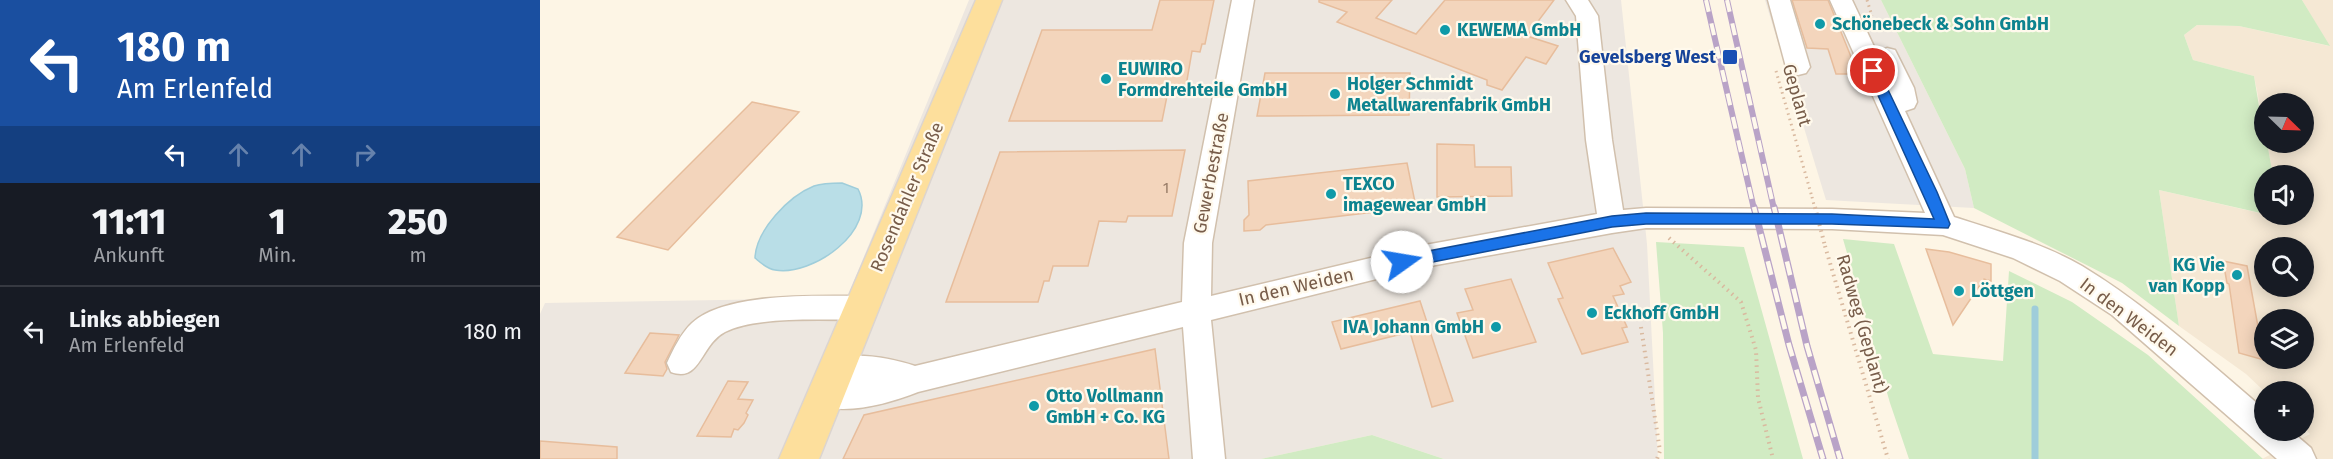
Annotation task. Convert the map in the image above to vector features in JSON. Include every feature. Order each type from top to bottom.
[{"type":"main road","name":"Rosendahler Straße","points":[[799,459],[829,382],[990,0]]},
{"type":"main road","name":"Rosendahler Straße","points":[[781,459],[829,382]]},
{"type":"street","name":"Gewerbestraße","points":[[1209,459],[1196,311],[1198,243],[1243,0]]},
{"type":"street","points":[[1779,0],[1798,67]]},
{"type":"street","points":[[1841,0],[1943,224]]},
{"type":"street","points":[[1586,2],[1599,140],[1612,222]]},
{"type":"street","points":[[1887,56],[1902,88],[1915,138],[1909,148]]},
{"type":"street","name":"In den Weiden","points":[[829,382],[867,394],[891,389],[915,379],[1425,256],[1612,222],[1646,218],[1832,219],[1943,224],[2023,250],[2070,273],[2122,307],[2254,420]]},
{"type":"street","points":[[681,363],[701,333],[708,328],[744,315],[784,309],[860,308]]},
{"type":"street","name":"In den Weiden","points":[[2279,441],[2300,459]]},
{"type":"path","name":"Geplant","points":[[1774,66],[1812,197]]},
{"type":"path","name":"Radweg (Geplant)","points":[[1812,197],[1888,459]]},
{"type":"path","points":[[1646,218],[1741,302],[1756,350],[1758,398],[1773,459]]},
{"type":"path","points":[[1641,327],[1660,451],[1657,459]]},
{"type":"shaded area","points":[[969,0],[1621,0],[1647,244],[1658,459],[1444,459],[1372,435],[1261,459],[540,459],[540,314],[545,303],[847,298]]},
{"type":"shaded area","points":[[1765,0],[1881,0],[1965,169],[1974,208],[1826,200]]},
{"type":"shaded area","points":[[2302,0],[2333,0],[2333,459],[2262,459],[2297,441],[2314,441],[2314,381],[2254,382],[2179,326],[2159,190],[2254,212],[2254,225],[2314,225],[2314,165],[2271,165],[2269,153],[2314,153],[2314,93],[2257,93],[2254,76],[2193,60],[2184,35],[2197,25],[2239,26],[2329,46]]},
{"type":"green space","points":[[1881,0],[2302,0],[2330,46],[2239,26],[2197,25],[2184,35],[2193,60],[2254,76],[2257,93],[2254,93],[2254,153],[2269,153],[2271,165],[2254,165],[2254,212],[2159,190],[2179,326],[2122,283],[1974,208],[1965,169]]},
{"type":"green space","points":[[1843,239],[1894,244],[1933,354],[2003,361],[2009,271],[2072,302],[2148,355],[2263,459],[1909,459],[1890,403]]},
{"type":"green space","points":[[1656,242],[1744,247],[1803,459],[1664,459],[1663,333]]},
{"type":"green space","points":[[1372,435],[1444,459],[1261,459]]},
{"type":"water","points":[[842,183],[858,189],[862,205],[859,220],[851,234],[838,248],[807,266],[790,270],[772,269],[764,266],[755,258],[761,236],[776,215],[794,198],[814,186]]},
{"type":"building","name":"EUWIRO Formdrehteile GmbH","points":[[1160,0],[1214,0],[1205,44],[1202,44],[1200,52],[1192,51],[1186,86],[1169,86],[1162,121],[1009,121],[1042,30],[1152,30]]},
{"type":"building","points":[[1319,0],[1392,0],[1376,18],[1416,34],[1445,0],[1554,0],[1527,36],[1558,46],[1546,64],[1526,57],[1502,90],[1487,85],[1487,80],[1337,22],[1347,12],[1319,2]]},
{"type":"building","name":"Schönebeck & Sohn GmbH","points":[[1792,0],[1828,0],[1858,74],[1836,74],[1828,49],[1807,48]]},
{"type":"building","name":"Holger Schmidt Metallwarenfabrik GmbH","points":[[1265,73],[1410,73],[1409,115],[1257,116]]},
{"type":"building","points":[[752,102],[799,112],[668,250],[617,237]]},
{"type":"building","points":[[1437,144],[1474,145],[1475,167],[1511,167],[1512,196],[1437,197]]},
{"type":"building","points":[[1185,150],[1172,216],[1128,216],[1126,222],[1099,221],[1088,266],[1053,266],[1049,281],[1044,281],[1038,302],[946,302],[1000,152]]},
{"type":"building","name":"TEXCO imagewear GmbH","points":[[1407,163],[1416,207],[1266,225],[1260,230],[1244,231],[1244,220],[1249,215],[1248,181]]},
{"type":"building","name":"Eckhoff GmbH","points":[[1613,248],[1631,282],[1620,286],[1624,294],[1613,296],[1627,327],[1622,328],[1628,342],[1582,354],[1558,299],[1563,298],[1548,263]]},
{"type":"building","name":"Löttgen","points":[[1926,249],[1949,252],[1991,264],[1991,281],[1984,279],[1953,325]]},
{"type":"building","points":[[2223,261],[2247,266],[2255,309],[2254,357],[2239,353],[2229,284]]},
{"type":"building","name":"IVA Johann GmbH","points":[[1511,279],[1536,342],[1473,358],[1457,313],[1473,310],[1465,289]]},
{"type":"building","points":[[1420,301],[1453,401],[1432,407],[1410,332],[1341,349],[1332,322]]},
{"type":"building","points":[[650,333],[679,335],[665,362],[667,369],[663,376],[625,373]]},
{"type":"building","name":"Otto Vollmann GmbH + Co. KG","points":[[1155,349],[1169,459],[843,459],[864,415]]},
{"type":"building","points":[[728,381],[748,382],[738,399],[753,400],[744,423],[738,430],[734,429],[731,437],[697,436]]},
{"type":"building","points":[[540,441],[617,447],[617,459],[540,459]]},
{"type":"waterway","points":[[2035,309],[2035,459]]},
{"type":"railway","points":[[1706,0],[1754,209]]},
{"type":"railway","points":[[1727,0],[1774,209]]},
{"type":"railway","points":[[1754,207],[1789,345],[1823,459]]},
{"type":"railway","points":[[1774,207],[1807,346],[1840,459]]},
{"type":"place","name":"Schönebeck & Sohn GmbH","points":[[1820,24]]},
{"type":"place","name":"KEWEMA GmbH","points":[[1445,30]]},
{"type":"place","name":"Gevelsberg West","points":[[1730,57]]},
{"type":"place","name":"EUWIRO Formdrehteile GmbH","points":[[1106,79]]},
{"type":"place","name":"Holger Schmidt Metallwarenfabrik GmbH","points":[[1335,94]]},
{"type":"place","name":"TEXCO imagewear GmbH","points":[[1331,194]]},
{"type":"place","name":"KG Vie van Kopp","points":[[2237,275]]},
{"type":"place","name":"Löttgen","points":[[1959,291]]},
{"type":"place","name":"Eckhoff GmbH","points":[[1592,313]]},
{"type":"place","name":"IVA Johann GmbH","points":[[1496,327]]},
{"type":"place","name":"Otto Vollmann GmbH + Co. KG","points":[[1034,406]]},
{"type":"route","points":[[1402,262],[1612,222],[1646,218],[1832,219],[1943,224],[1931,192],[1873,71]]}]
